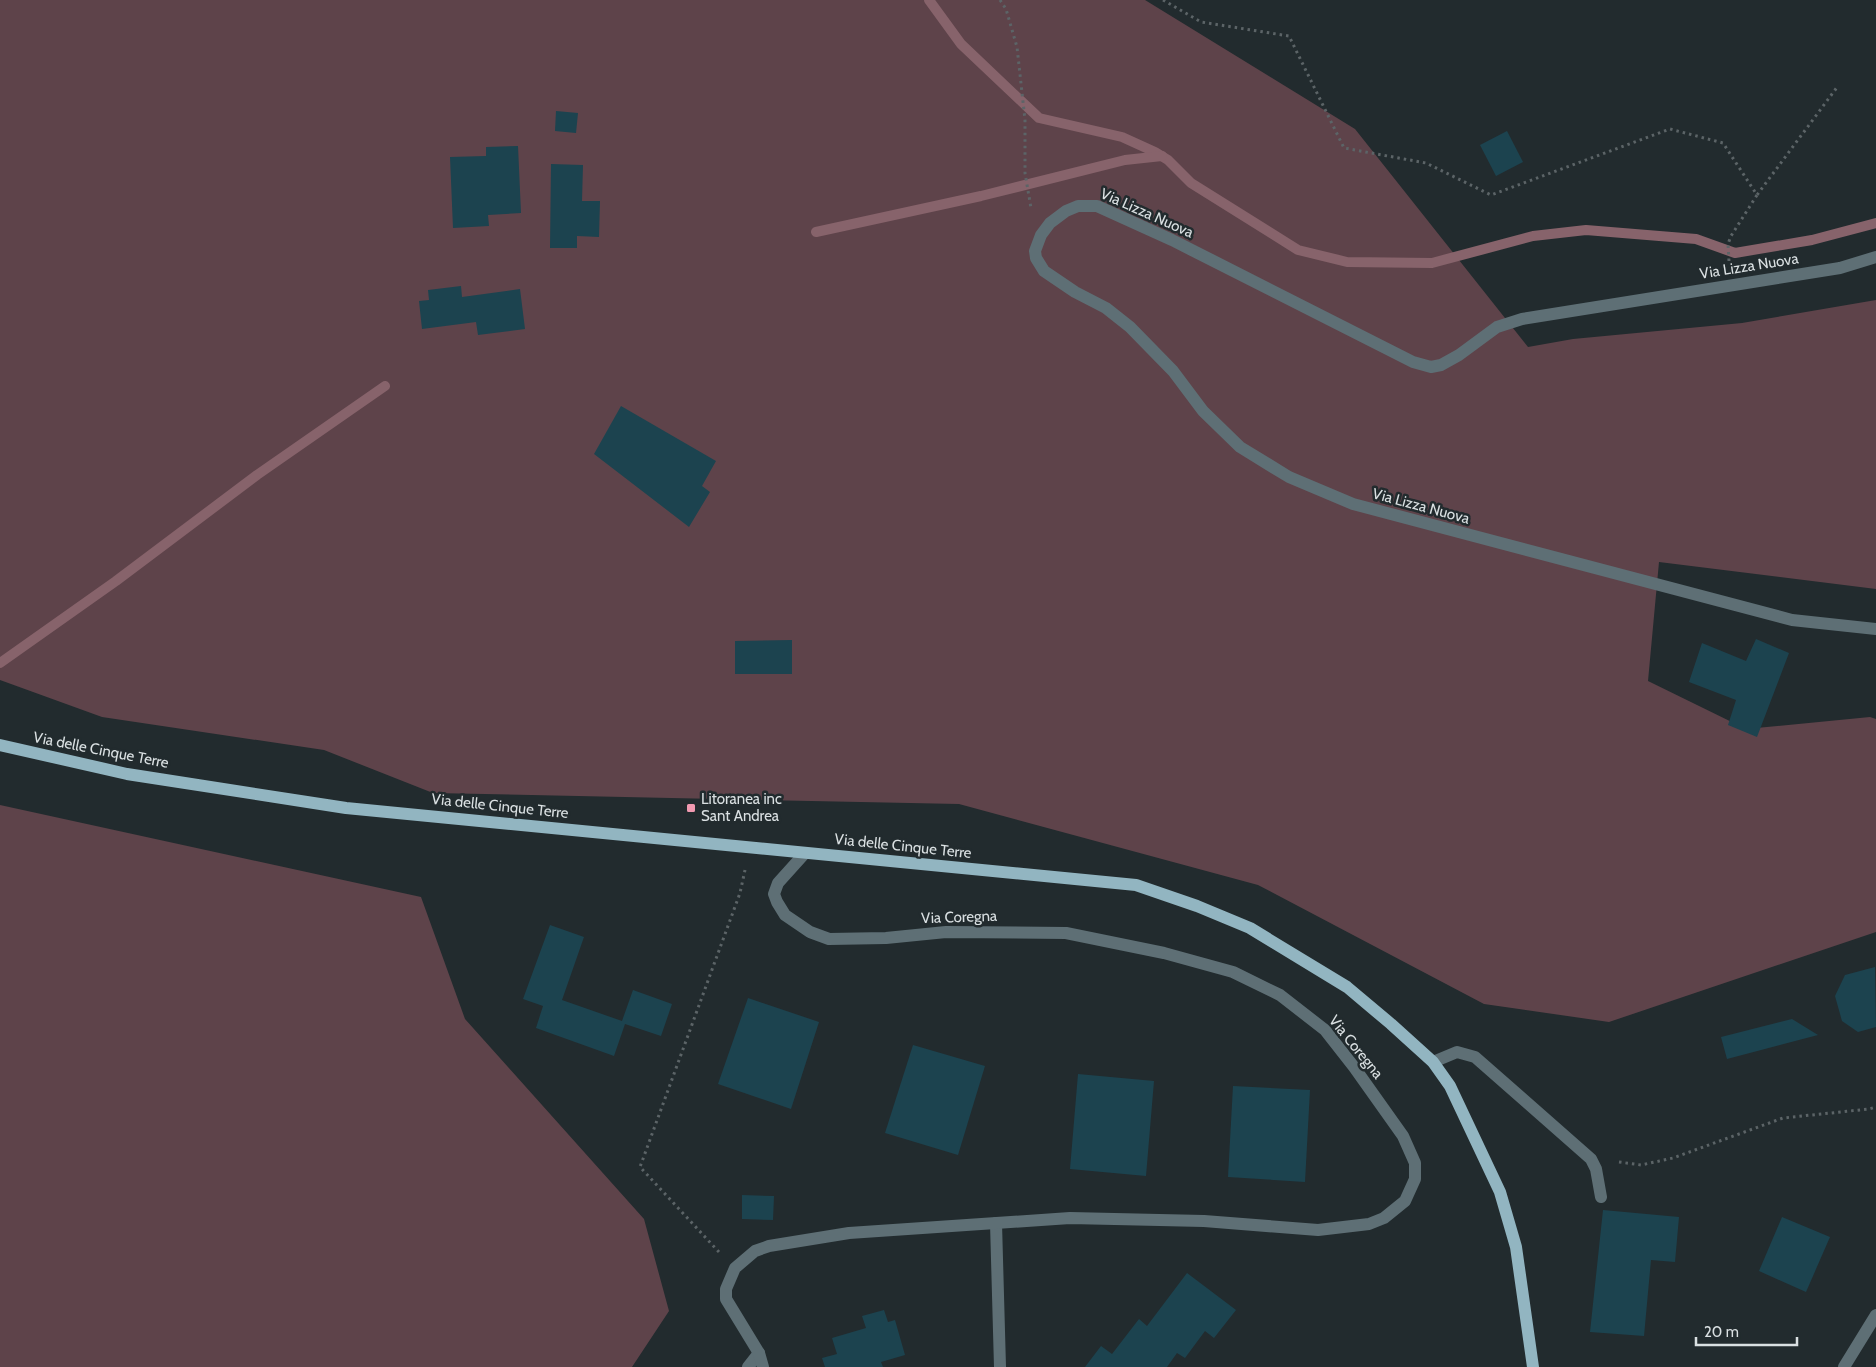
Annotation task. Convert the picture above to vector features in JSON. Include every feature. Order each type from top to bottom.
[{"type":"main road","name":"Via delle Cinque Terre","points":[[0,745],[127,774],[346,808],[1136,885],[1197,906],[1250,928],[1347,987],[1433,1062],[1450,1086],[1473,1130],[1500,1192],[1516,1247],[1533,1367]]},
{"type":"street","name":"Via Lizza Nuova","points":[[1876,257],[1840,268],[1522,319],[1497,327],[1459,355],[1441,365],[1431,367],[1413,362],[1172,240],[1097,206],[1078,206],[1057,216],[1050,222],[1041,236],[1035,251],[1036,258],[1044,271],[1075,292],[1106,308],[1130,327],[1173,371],[1203,412],[1240,447],[1289,477],[1352,504],[1792,620],[1876,629]]},
{"type":"street","name":"Via Coregna","points":[[762,1367],[758,1353],[726,1299],[726,1289],[735,1268],[755,1251],[769,1246],[849,1233],[1070,1218],[1204,1221],[1318,1230],[1369,1224],[1391,1215],[1405,1201],[1415,1179],[1415,1163],[1403,1136],[1325,1030],[1280,995],[1233,972],[1164,953],[1066,933],[946,932],[886,938],[830,939],[810,932],[785,915],[776,902],[774,894],[778,883],[805,853]]},
{"type":"street","points":[[1433,1062],[1457,1052],[1475,1058],[1591,1159],[1596,1169],[1601,1197]]},
{"type":"street","points":[[996,1223],[1000,1367]]},
{"type":"street","points":[[1844,1367],[1876,1315]]},
{"type":"street","points":[[748,1367],[758,1353]]},
{"type":"path","points":[[1000,0],[1006,9],[1017,47],[1025,120],[1025,173],[1031,207]]},
{"type":"path","points":[[1163,0],[1201,22],[1289,36],[1344,148],[1426,163],[1491,195],[1670,129],[1723,143],[1757,195]]},
{"type":"path","points":[[1728,244],[1757,195],[1838,86]]},
{"type":"path","points":[[735,1268],[640,1167],[740,893],[750,847]]},
{"type":"path","points":[[1591,1159],[1641,1165],[1673,1158],[1783,1118],[1876,1107]]},
{"type":"shaded area","points":[[0,0],[1145,0],[1355,129],[1528,347],[1573,339],[1742,323],[1876,300],[1876,589],[1659,562],[1648,681],[1746,729],[1870,717],[1876,719],[1876,932],[1609,1022],[1484,1004],[1258,885],[959,804],[433,793],[324,750],[102,717],[0,680]]},
{"type":"shaded area","points":[[0,805],[421,897],[465,1019],[644,1219],[669,1311],[632,1367],[0,1367]]},
{"type":"building","points":[[556,111],[578,113],[576,133],[555,131]]},
{"type":"building","points":[[1507,131],[1523,162],[1496,176],[1480,145]]},
{"type":"building","points":[[518,146],[521,213],[488,215],[489,226],[453,228],[450,157],[486,156],[486,147]]},
{"type":"building","points":[[551,164],[583,165],[582,201],[600,201],[599,237],[577,236],[577,248],[550,248]]},
{"type":"building","points":[[461,286],[462,297],[520,289],[525,329],[478,335],[476,322],[422,329],[419,301],[429,300],[428,290]]},
{"type":"building","points":[[621,406],[716,461],[702,486],[710,492],[689,527],[594,454]]},
{"type":"building","points":[[1756,639],[1789,653],[1757,737],[1728,725],[1736,700],[1689,682],[1702,643],[1746,661]]},
{"type":"building","points":[[792,640],[792,674],[735,674],[735,641]]},
{"type":"building","points":[[550,925],[584,937],[562,1000],[622,1021],[633,990],[672,1004],[661,1036],[625,1024],[614,1056],[536,1028],[543,1006],[523,999]]},
{"type":"building","points":[[1875,967],[1876,1027],[1858,1032],[1842,1021],[1835,996],[1845,975]]},
{"type":"building","points":[[748,998],[819,1022],[791,1109],[718,1084]]},
{"type":"building","points":[[1792,1019],[1818,1035],[1727,1059],[1721,1037]]},
{"type":"building","points":[[913,1045],[985,1066],[958,1155],[885,1133]]},
{"type":"building","points":[[1078,1074],[1154,1081],[1146,1176],[1070,1169]]},
{"type":"building","points":[[1233,1086],[1310,1090],[1305,1182],[1228,1177]]},
{"type":"building","points":[[742,1195],[774,1196],[773,1220],[742,1219]]},
{"type":"building","points":[[1603,1210],[1679,1217],[1675,1262],[1651,1260],[1644,1336],[1590,1332]]},
{"type":"building","points":[[1782,1217],[1830,1237],[1806,1292],[1759,1271]]},
{"type":"building","points":[[1187,1273],[1236,1310],[1214,1338],[1205,1331],[1185,1358],[1177,1353],[1167,1367],[1085,1367],[1101,1346],[1112,1354],[1139,1319],[1147,1326]]},
{"type":"building","points":[[884,1310],[888,1322],[895,1320],[905,1355],[881,1362],[883,1367],[825,1367],[822,1358],[837,1354],[832,1338],[866,1328],[862,1316]]},
{"type":"waterway","points":[[929,0],[961,44],[1039,118],[1122,137],[1155,152],[1168,160],[1191,183],[1298,250],[1347,262],[1432,263],[1533,236],[1586,230],[1696,239],[1735,253],[1812,240],[1876,223]]},
{"type":"waterway","points":[[816,232],[981,196],[1125,160],[1162,156]]},
{"type":"waterway","points":[[0,663],[116,581],[257,475],[385,386]]},
{"type":"place","name":"Litoranea inc Sant Andrea","points":[[691,808]]}]
